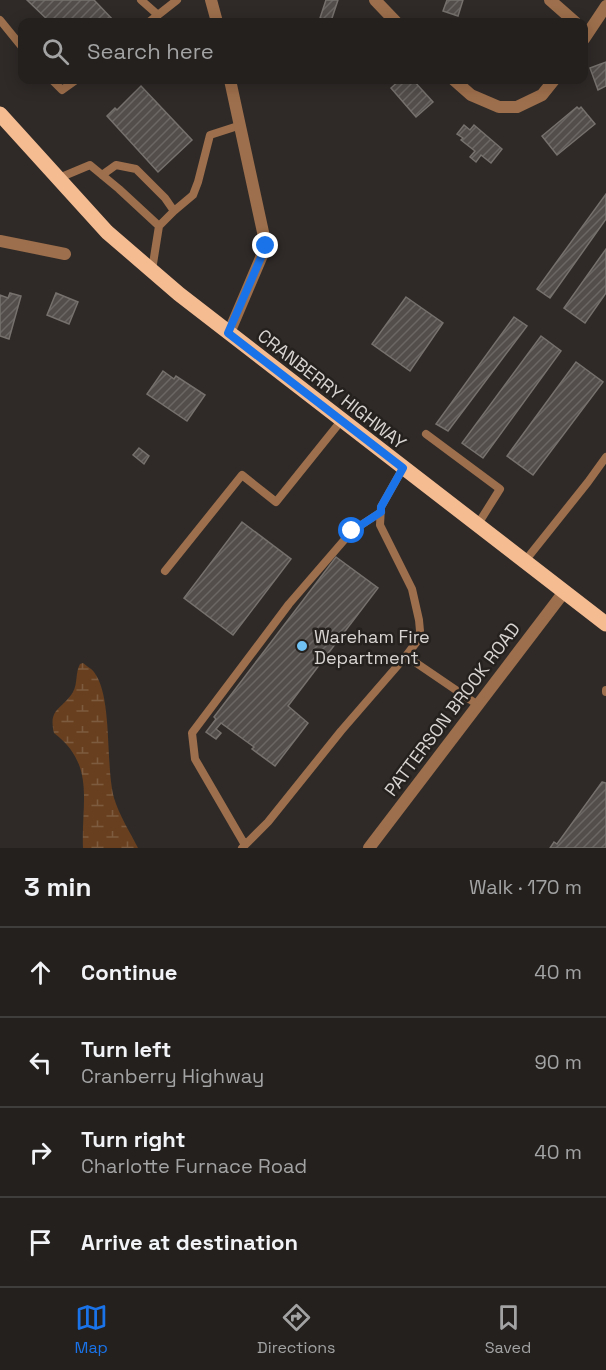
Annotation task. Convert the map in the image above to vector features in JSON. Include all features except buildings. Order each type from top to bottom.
[{"type":"main road","name":"CRANBERRY HIGHWAY","points":[[0,114],[107,232],[152,270],[228,333],[606,624]]},
{"type":"street","points":[[211,0],[216,18]]},
{"type":"street","points":[[375,0],[392,18]]},
{"type":"street","points":[[550,0],[570,18]]},
{"type":"street","points":[[588,30],[606,6]]},
{"type":"street","points":[[228,333],[266,246],[231,84]]},
{"type":"street","points":[[459,84],[471,95],[499,107],[517,107],[542,95],[551,84]]},
{"type":"street","points":[[0,242],[65,254]]},
{"type":"street","name":"PATTERSON BROOK ROAD","points":[[369,848],[564,592]]},
{"type":"lane","points":[[141,0],[158,15]]},
{"type":"lane","points":[[154,18],[177,0]]},
{"type":"lane","points":[[2,27],[18,43]]},
{"type":"lane","points":[[56,84],[62,90],[70,84]]},
{"type":"lane","points":[[152,270],[159,226],[193,195],[210,135],[241,125]]},
{"type":"lane","points":[[59,178],[90,165],[159,226]]},
{"type":"lane","points":[[102,175],[116,165],[136,169],[165,198],[174,211]]},
{"type":"lane","points":[[165,571],[242,475],[276,502],[341,421]]},
{"type":"lane","points":[[426,434],[500,489],[478,524]]},
{"type":"lane","points":[[525,561],[606,457]]},
{"type":"lane","points":[[381,512],[352,531],[303,588],[192,733],[195,759],[243,846],[268,822],[418,640],[419,620],[412,589],[380,525],[381,512],[381,507],[403,468]]},
{"type":"lane","points":[[406,656],[478,705]]},
{"type":"green space","points":[[83,663],[94,672],[100,683],[104,697],[114,798],[138,848],[83,848],[84,785],[81,771],[67,745],[54,733],[53,719],[54,714],[73,692],[78,667]]},
{"type":"place","name":"Wareham Fire Department","points":[[302,646]]},
{"type":"route","points":[[266,246],[228,333],[403,468],[381,507],[381,512],[352,531]]}]
